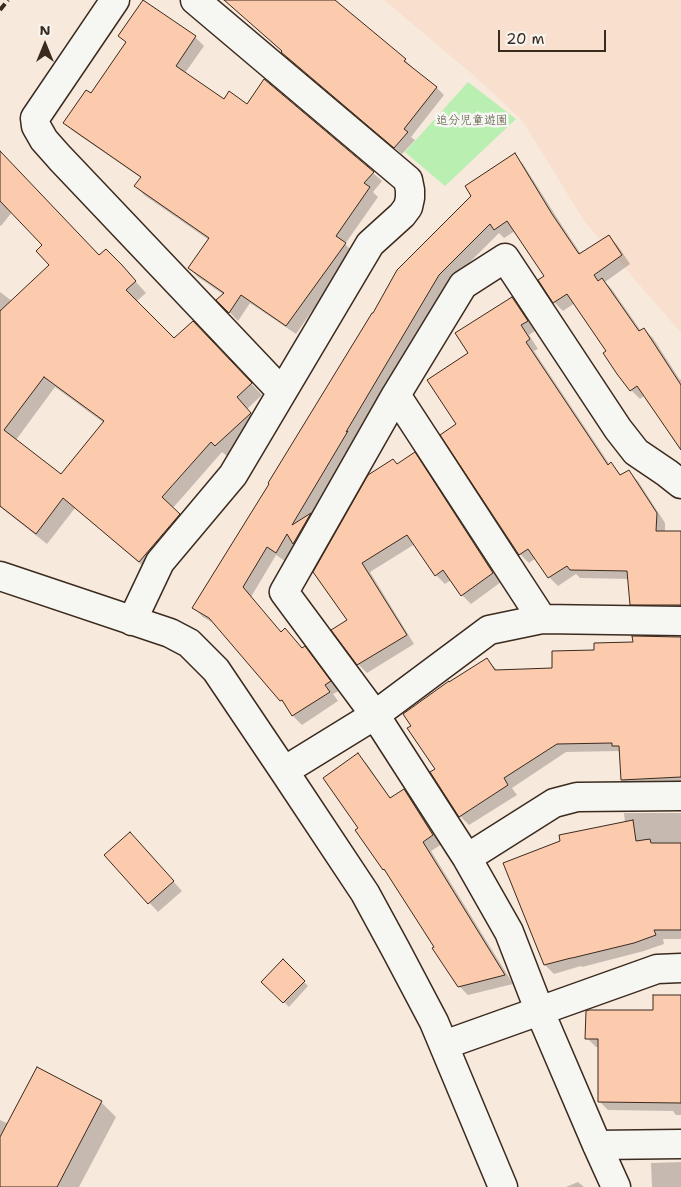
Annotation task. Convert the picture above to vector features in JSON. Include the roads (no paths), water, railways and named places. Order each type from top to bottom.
[{"type":"street","points":[[116,0],[35,118],[36,126],[44,140],[60,158],[282,392]]},
{"type":"street","points":[[132,621],[160,562],[233,475],[370,244],[402,215],[408,207],[410,198],[408,180],[195,0]]},
{"type":"street","points":[[616,1187],[540,1012],[509,932],[467,858],[375,715],[284,592],[396,395],[463,285],[505,258],[618,429],[636,452],[681,484]]},
{"type":"street","points":[[396,395],[542,618]]},
{"type":"street","points":[[0,576],[170,633],[189,644],[220,676],[364,893],[430,1014],[503,1187]]},
{"type":"street","points":[[284,770],[375,715],[489,630],[542,618],[681,621]]},
{"type":"street","points":[[467,858],[554,802],[577,797],[681,796]]},
{"type":"street","points":[[444,1045],[657,969],[681,968]]},
{"type":"street","points":[[597,1145],[681,1144]]},
{"type":"railway","points":[[0,10],[8,0]]},
{"type":"park label","name":"追分児童遊園","points":[[472,121]]}]
